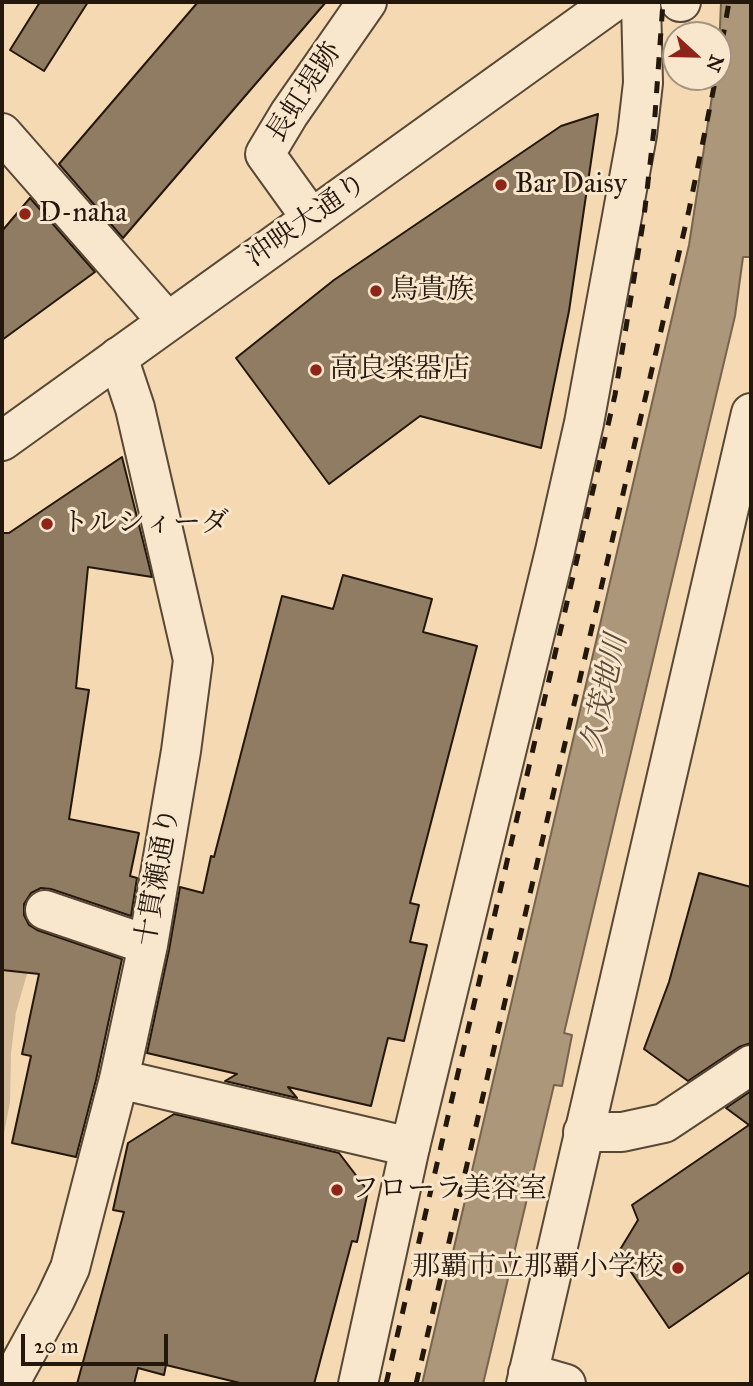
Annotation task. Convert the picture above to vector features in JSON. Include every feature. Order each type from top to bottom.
[{"type":"street","name":"長虹堤跡","points":[[311,218],[265,154],[289,114],[368,2]]},
{"type":"street","name":"沖映大通り","points":[[2,441],[613,2]]},
{"type":"street","points":[[358,1384],[410,1147],[584,423],[637,135],[643,83],[641,2]]},
{"type":"street","points":[[2,133],[167,321]]},
{"type":"street","name":"十貫瀬通り","points":[[9,1384],[70,1268],[119,1079],[148,945],[181,751],[193,660],[135,408],[118,357]]},
{"type":"street","points":[[566,1384],[527,1379],[751,413]]},
{"type":"street","points":[[45,910],[148,945]]},
{"type":"street","points":[[583,1132],[622,1132],[664,1123],[751,1065]]},
{"type":"street","points":[[119,1079],[410,1147]]},
{"type":"shaded area","points":[[2,926],[16,939],[27,974],[16,1012],[11,1053],[10,1102],[2,1144]]},
{"type":"water","name":"久茂地川","points":[[721,2],[751,2],[751,257],[743,257],[735,316],[564,1033],[572,1035],[562,1086],[554,1085],[483,1384],[422,1384],[689,245],[713,91],[732,91],[732,21],[720,21]]},
{"type":"building","points":[[40,2],[88,2],[44,71],[10,50]]},
{"type":"building","points":[[198,2],[326,2],[123,238],[59,164]]},
{"type":"building","points":[[598,114],[569,311],[541,448],[420,416],[329,484],[236,358],[334,280],[561,126]]},
{"type":"building","name":"D-naha","points":[[30,198],[95,272],[2,340],[2,231]]},
{"type":"building","points":[[122,457],[152,577],[88,567],[76,688],[89,690],[69,819],[139,833],[130,876],[137,878],[131,916],[51,889],[41,888],[31,893],[24,904],[24,915],[29,925],[37,930],[122,959],[76,1157],[12,1143],[31,1056],[22,1054],[39,974],[2,970],[2,533],[9,533]]},
{"type":"building","points":[[343,575],[432,599],[423,632],[477,646],[410,903],[419,905],[410,942],[427,945],[404,1041],[388,1038],[371,1106],[288,1087],[297,1098],[225,1081],[237,1074],[147,1053],[180,887],[203,893],[282,596],[333,609]]},
{"type":"building","points":[[699,873],[751,887],[751,1043],[739,1047],[688,1081],[644,1049],[669,982]]},
{"type":"building","points":[[751,1091],[751,1271],[669,1328],[618,1253],[638,1220],[632,1205],[749,1125],[726,1108]]},
{"type":"building","points":[[174,1114],[339,1153],[368,1191],[357,1242],[352,1241],[314,1384],[244,1384],[166,1365],[164,1375],[138,1368],[134,1384],[77,1384],[124,1212],[113,1210],[128,1143]]},
{"type":"railway","points":[[386,1384],[615,395],[644,217],[654,129],[663,2]]},
{"type":"railway","points":[[726,21],[729,2]]},
{"type":"railway","points":[[416,1384],[689,210],[713,91]]},
{"type":"place","name":"Bar Daisy","points":[[501,185]]},
{"type":"place","name":"D-naha","points":[[25,214]]},
{"type":"place","name":"鳥貴族","points":[[376,291]]},
{"type":"place","name":"高良楽器店","points":[[316,370]]},
{"type":"place","name":"トルシィーダ","points":[[47,524]]},
{"type":"place","name":"フローラ美容室","points":[[337,1190]]},
{"type":"place","name":"那覇市立那覇小学校","points":[[678,1268]]}]
